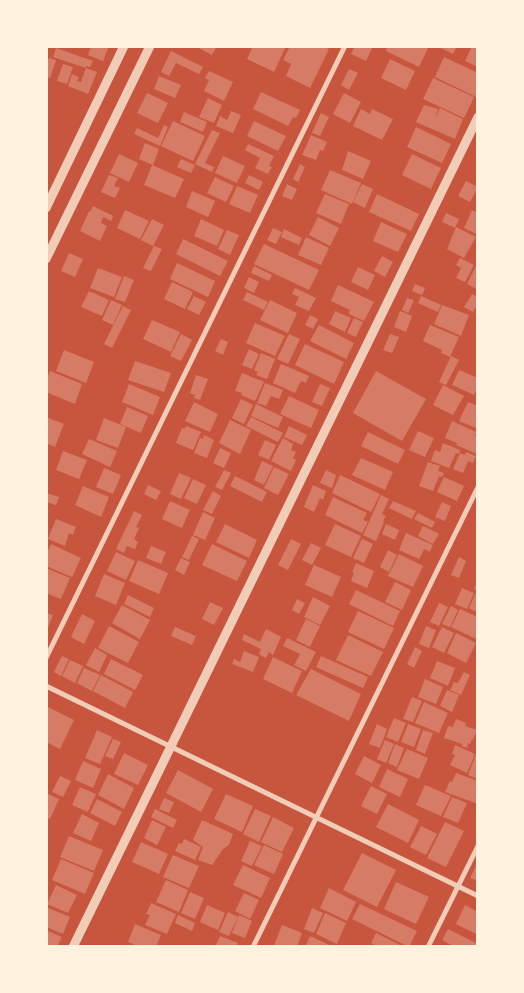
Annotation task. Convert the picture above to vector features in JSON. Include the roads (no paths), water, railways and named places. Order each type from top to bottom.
[{"type":"street","points":[[46,208],[124,46]]},
{"type":"street","points":[[46,259],[150,46]]},
{"type":"street","points":[[46,658],[345,46]]},
{"type":"street","points":[[73,947],[478,117]]},
{"type":"street","points":[[253,947],[478,487]]},
{"type":"street","points":[[46,686],[478,896]]},
{"type":"street","points":[[428,947],[478,846]]}]
